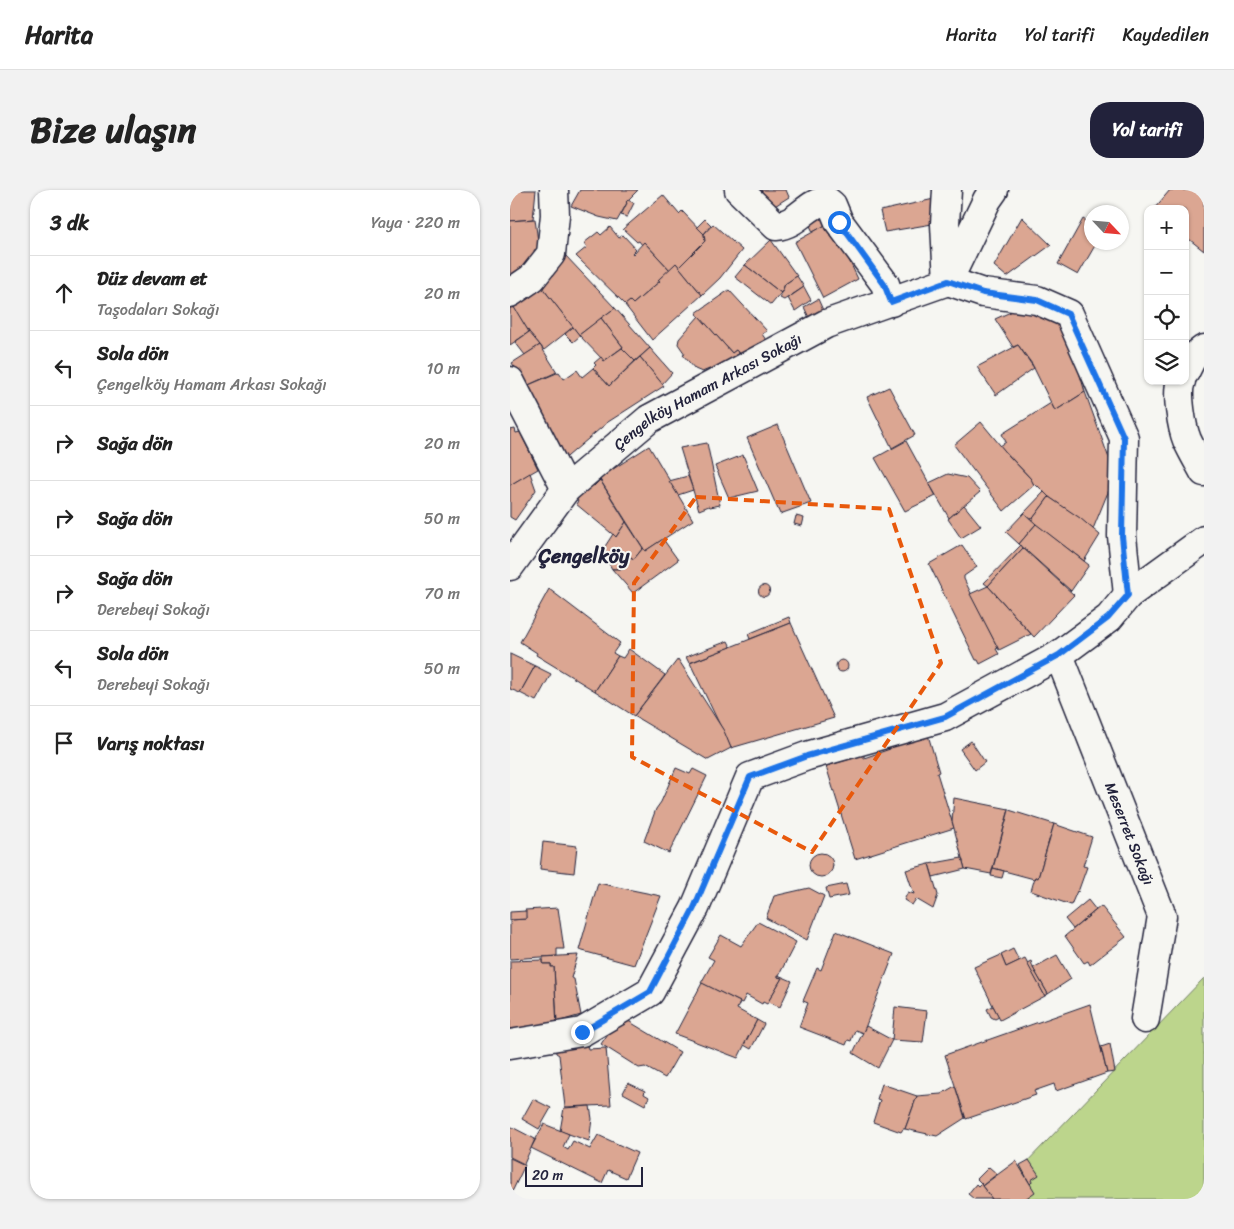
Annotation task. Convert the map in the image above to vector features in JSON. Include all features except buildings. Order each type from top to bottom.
[{"type":"street","points":[[510,293],[532,278],[552,254],[555,215],[554,190]]},
{"type":"street","points":[[739,190],[776,226],[787,225],[820,201],[827,200],[832,205],[839,222],[884,284],[891,302]]},
{"type":"street","points":[[946,190],[945,224],[948,281]]},
{"type":"street","points":[[948,281],[987,200],[994,190]]},
{"type":"street","points":[[948,281],[983,293],[1037,300],[1068,314],[1124,438],[1122,536],[1128,595]]},
{"type":"street","name":"Çengelköy Hamam Arkası Sokağı","points":[[510,566],[566,489],[649,419],[826,324],[948,281]]},
{"type":"street","points":[[1189,364],[1192,358],[1204,349]]},
{"type":"street","points":[[510,381],[566,489]]},
{"type":"street","points":[[1180,385],[1181,417],[1186,439],[1204,472]]},
{"type":"street","points":[[510,1044],[582,1032],[650,992],[694,908],[750,777],[807,756],[945,717],[1059,655],[1108,618],[1128,595],[1204,540]]},
{"type":"street","name":"Meserret Sokağı","points":[[1059,655],[1162,916],[1145,1019]]},
{"type":"highlighted area","points":[[696,497],[889,509],[941,663],[812,852],[632,757],[634,583]]},
{"type":"green space","points":[[1204,978],[1204,1199],[995,1199],[995,1195]]},
{"type":"district","name":"Çengelköy","points":[[584,556]]},
{"type":"route","points":[[582,1032],[650,992],[694,908],[750,777],[807,756],[945,717],[1059,655],[1108,618],[1128,595],[1122,536],[1124,438],[1068,314],[1037,300],[983,293],[948,281],[891,302],[884,284],[839,222]]}]
